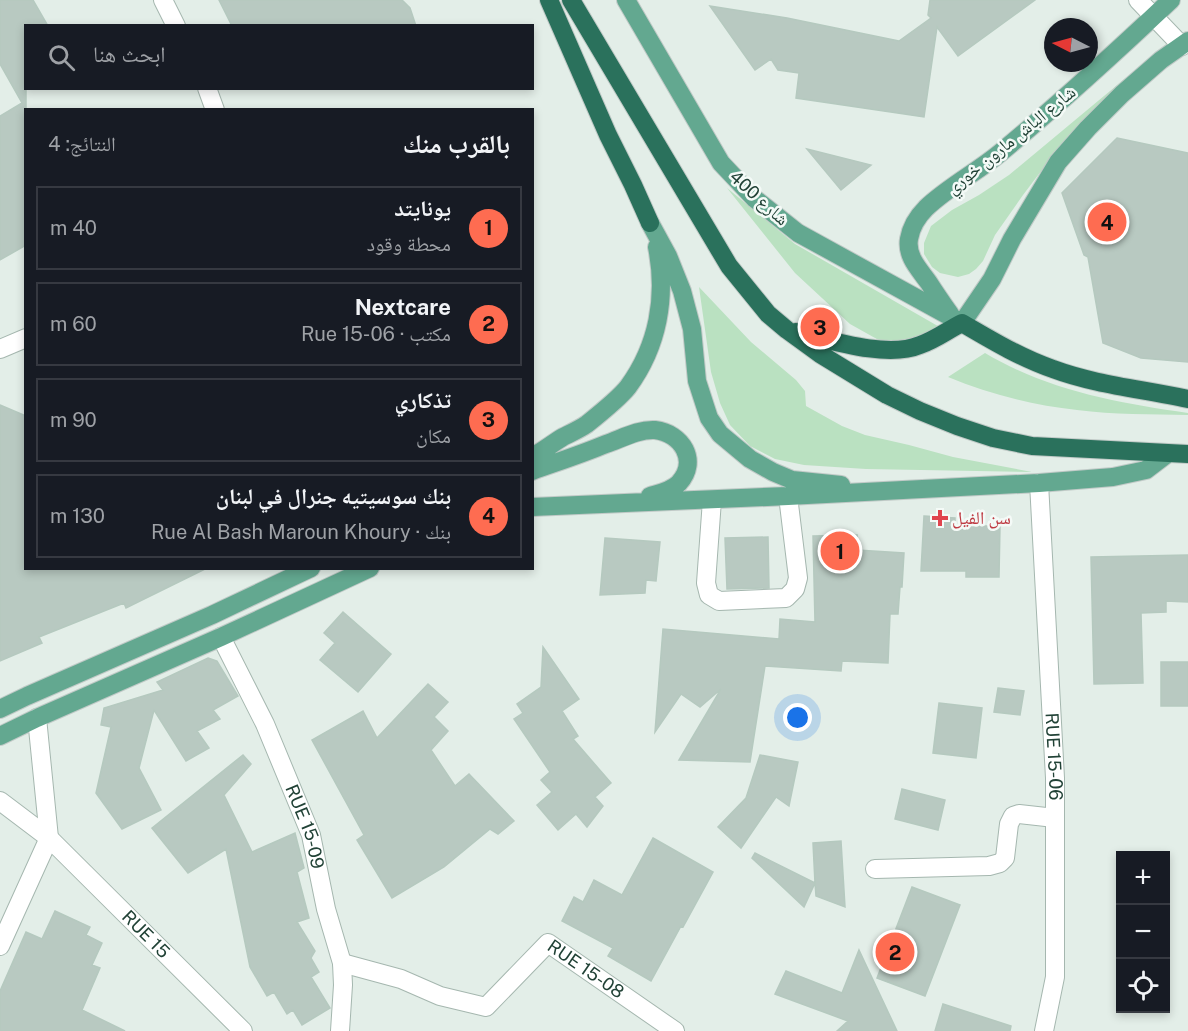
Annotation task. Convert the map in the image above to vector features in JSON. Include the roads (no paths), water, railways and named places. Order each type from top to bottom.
[{"type":"highway","points":[[549,0],[608,135],[650,223]]},
{"type":"highway","points":[[571,0],[729,266],[768,314],[787,330],[820,354],[887,395],[920,411],[993,438],[1032,446],[1188,454]]},
{"type":"highway","points":[[787,330],[866,348],[903,350],[920,345],[957,320],[1026,359],[1053,370],[1113,385],[1188,399]]},
{"type":"main road","name":"شارع 400","points":[[626,0],[721,164],[755,199],[806,237],[957,320]]},
{"type":"main road","name":"شارع الباش مارون خوري","points":[[957,320],[911,257],[908,247],[909,237],[921,214],[929,205],[983,167],[1037,122],[1171,0]]},
{"type":"main road","points":[[957,320],[992,279],[1012,238],[1058,162],[1122,94],[1161,60],[1185,43]]},
{"type":"main road","points":[[534,456],[586,424],[627,389],[646,356],[655,334],[662,296],[658,249],[650,223]]},
{"type":"main road","points":[[650,223],[668,256],[682,291],[693,329],[697,381],[709,418],[720,434],[750,459],[792,480],[902,490]]},
{"type":"main road","points":[[534,470],[638,432],[654,430],[679,440],[686,450],[688,461],[686,472],[678,484],[667,491],[625,503]]},
{"type":"main road","points":[[534,507],[712,500],[1113,477],[1146,470],[1167,454]]},
{"type":"main road","points":[[0,710],[307,570]]},
{"type":"main road","points":[[0,736],[365,570]]},
{"type":"street","points":[[162,0],[175,24]]},
{"type":"street","points":[[1138,0],[1185,43]]},
{"type":"street","points":[[208,90],[214,108]]},
{"type":"street","points":[[0,349],[24,339]]},
{"type":"street","name":"RUE 15-06","points":[[1039,483],[1055,778],[1055,977],[1044,1031]]},
{"type":"street","points":[[712,500],[706,583],[709,595],[719,601],[730,601],[786,598],[795,589],[798,578],[789,496]]},
{"type":"street","name":"RUE 15-09","points":[[221,637],[265,724],[311,835],[326,909],[342,963],[340,1031]]},
{"type":"street","points":[[0,946],[49,838],[37,718]]},
{"type":"street","name":"RUE 15","points":[[0,801],[49,838],[243,1031]]},
{"type":"street","points":[[875,869],[989,866],[1000,863],[1005,858],[1009,824],[1013,816],[1019,814],[1055,818]]},
{"type":"street","name":"RUE 15-08","points":[[342,963],[401,980],[440,996],[486,1007],[548,943],[675,1031]]},
{"type":"place","name":"بنك سوسيتيه جنرال في لبنان","points":[[1107,222]]},
{"type":"place","name":"تذكاري","points":[[820,327]]},
{"type":"place","name":"سن الفيل","points":[[940,518]]},
{"type":"place","name":"يونايتد","points":[[840,551]]},
{"type":"place","name":"Nextcare","points":[[895,952]]}]
